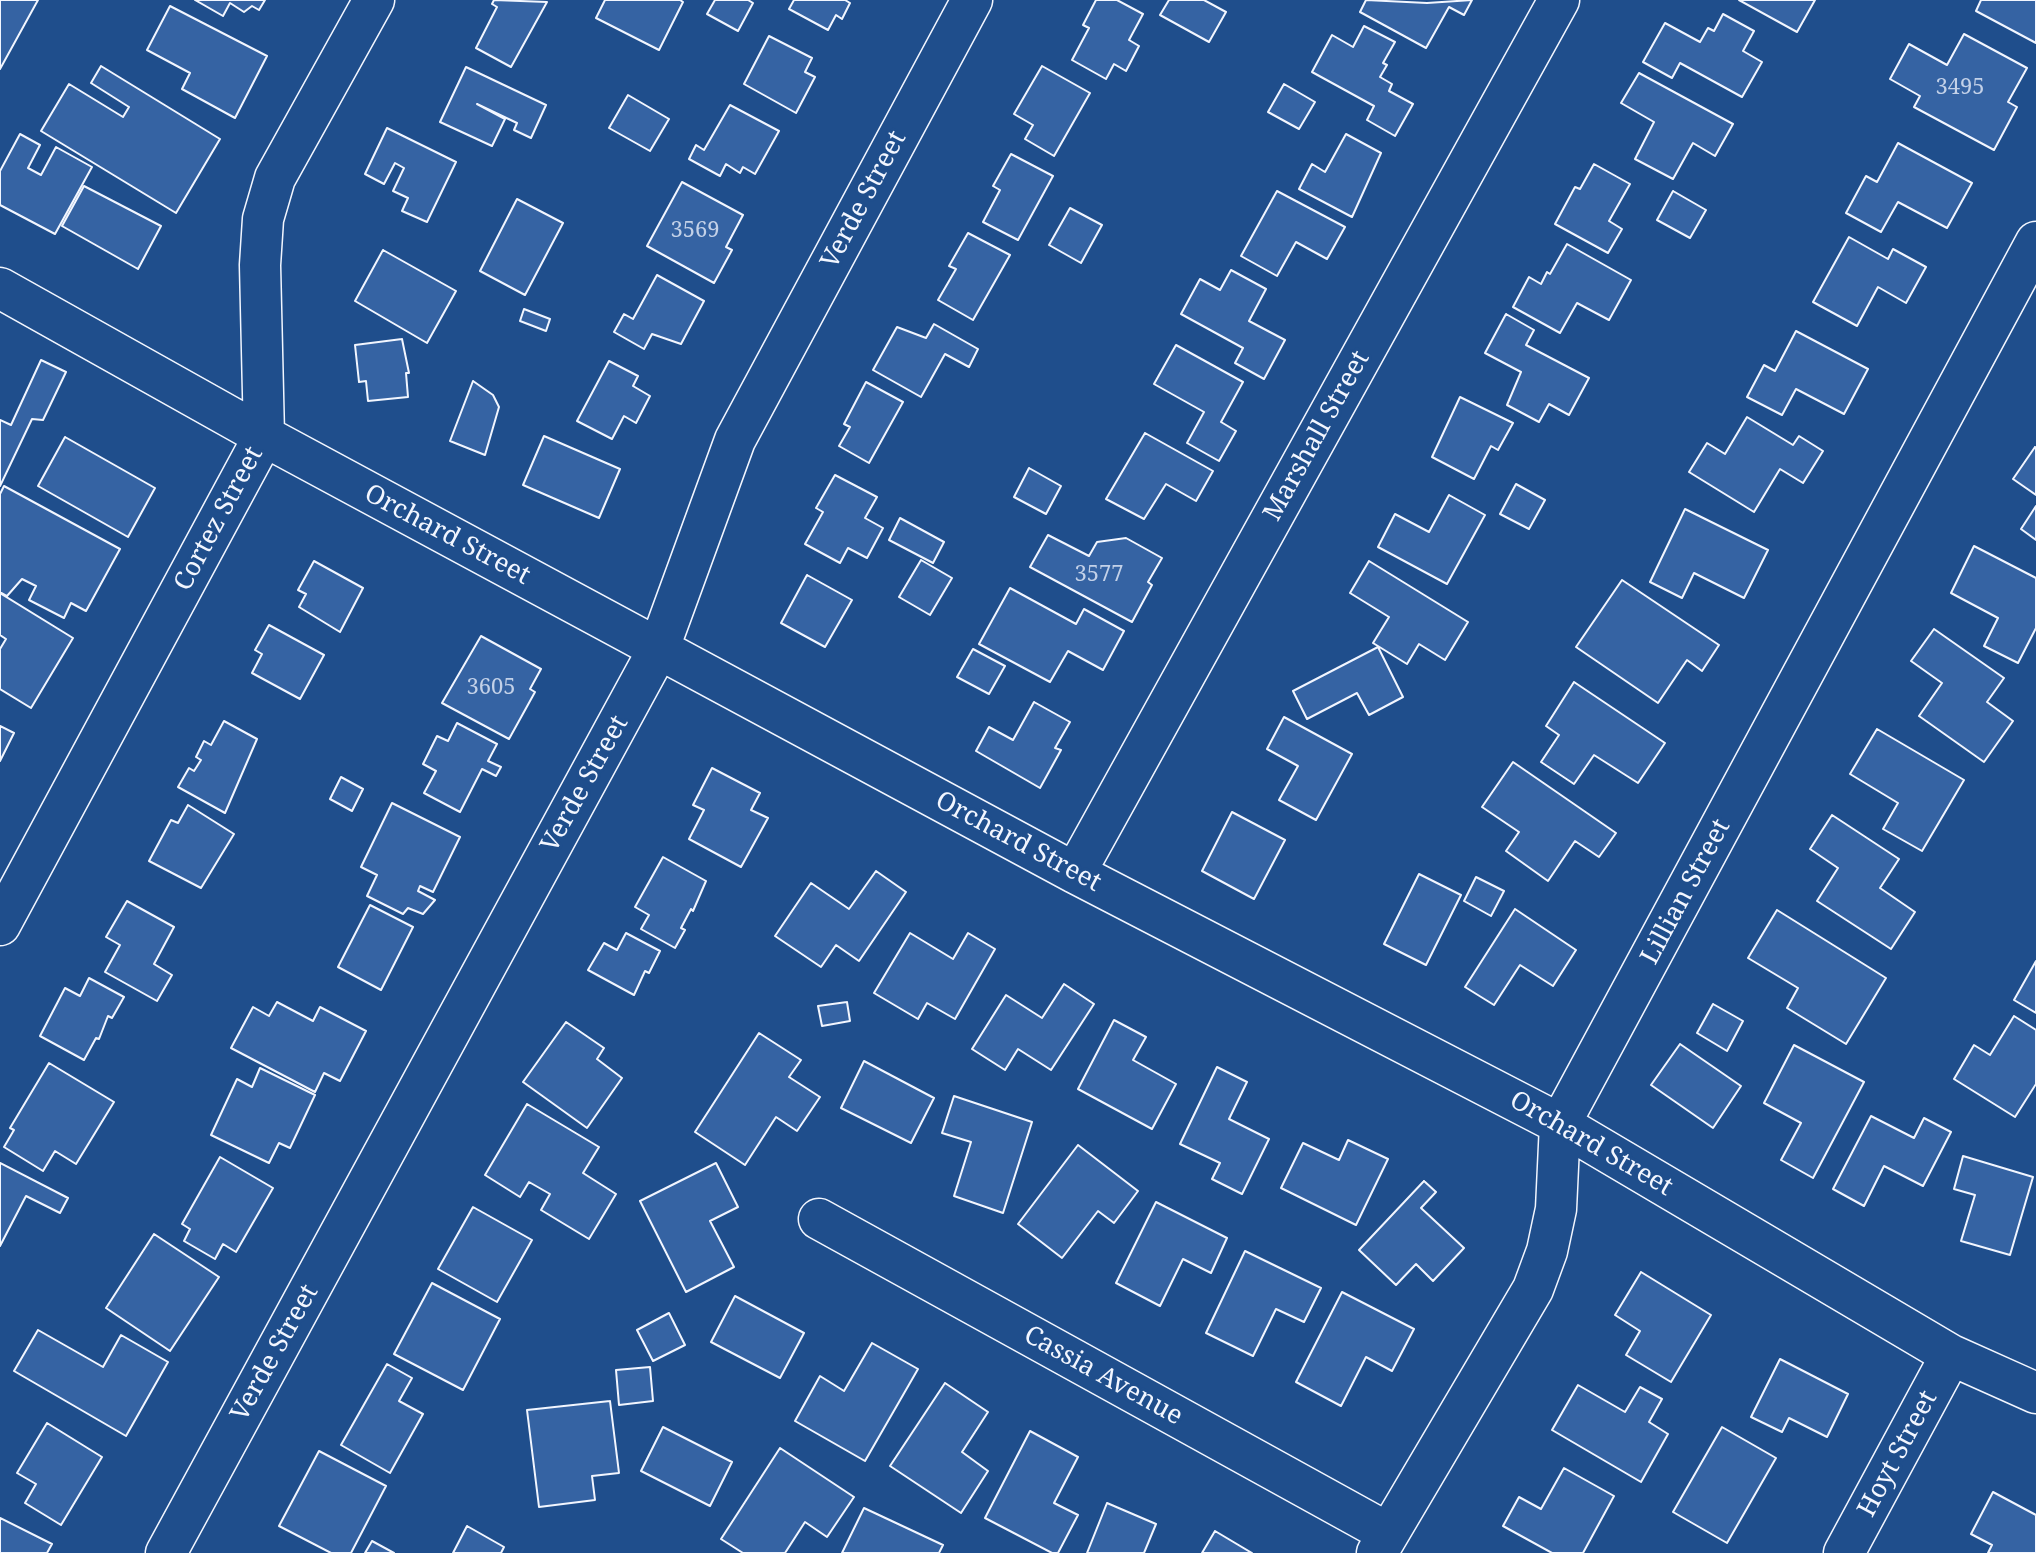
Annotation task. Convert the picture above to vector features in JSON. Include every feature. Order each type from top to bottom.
[{"type":"street","name":"Cortez Street","points":[[4,908],[264,436],[260,265],[263,219],[275,178],[374,0]]},
{"type":"street","name":"Verde Street","points":[[166,1553],[659,648],[735,440],[972,0]]},
{"type":"street","name":"Marshall Street","points":[[1075,873],[1559,0]]},
{"type":"street","name":"Lillian Street","points":[[1383,1543],[1533,1289],[1547,1251],[1556,1209],[1560,1124],[2036,242]]},
{"type":"street","name":"Orchard Street","points":[[0,288],[264,436],[1075,873],[1560,1124],[1951,1355],[2032,1383]]},
{"type":"street","name":"Cassia Avenue","points":[[819,1219],[1383,1543]]},
{"type":"street","name":"Hoyt Street","points":[[1844,1553],[1951,1355]]},
{"type":"building","points":[[0,0],[38,0],[0,69]]},
{"type":"building","points":[[195,0],[265,0],[259,10],[252,6],[244,12],[230,3],[223,16]]},
{"type":"building","points":[[494,0],[547,2],[511,67],[476,48],[497,7],[492,4]]},
{"type":"building","points":[[605,0],[683,2],[659,50],[596,18]]},
{"type":"building","points":[[715,0],[748,0],[753,3],[738,31],[707,14]]},
{"type":"building","points":[[794,0],[845,0],[850,3],[842,19],[836,15],[828,30],[789,9]]},
{"type":"building","points":[[1096,0],[1117,0],[1143,14],[1129,40],[1139,46],[1126,71],[1114,64],[1106,79],[1072,60],[1089,28],[1083,25]]},
{"type":"building","points":[[1169,0],[1204,0],[1226,12],[1209,42],[1160,15]]},
{"type":"building","points":[[1366,0],[1427,3],[1472,0],[1464,15],[1449,7],[1426,48],[1360,12]]},
{"type":"building","points":[[1739,0],[1815,0],[1797,32]]},
{"type":"building","points":[[1981,0],[2036,0],[2036,43],[1976,11]]},
{"type":"building","points":[[170,6],[267,56],[235,118],[182,89],[190,73],[147,50]]},
{"type":"building","points":[[1723,14],[1754,31],[1743,51],[1762,62],[1742,97],[1680,63],[1672,78],[1643,62],[1665,23],[1700,42],[1708,28],[1714,31]]},
{"type":"building","points":[[1364,26],[1395,42],[1383,63],[1387,65],[1380,77],[1392,84],[1389,91],[1413,104],[1395,136],[1367,120],[1374,106],[1312,72],[1332,35],[1353,47]]},
{"type":"building","points":[[1964,34],[2027,68],[2008,102],[2017,107],[1994,150],[1914,107],[1920,96],[1890,79],[1909,44],[1947,65]]},
{"type":"building","points":[[769,36],[812,58],[805,72],[815,77],[796,113],[744,84]]},
{"type":"building","points":[[101,66],[220,139],[176,213],[41,131],[69,84],[123,117],[129,107],[91,83]]},
{"type":"building","points":[[1042,66],[1090,93],[1054,156],[1025,139],[1033,125],[1014,114]]},
{"type":"building","points":[[466,67],[546,105],[531,138],[514,130],[517,123],[477,104],[505,119],[492,146],[440,122]]},
{"type":"building","points":[[1639,73],[1733,124],[1715,156],[1693,143],[1673,179],[1635,159],[1654,122],[1621,103]]},
{"type":"building","points":[[1284,84],[1315,102],[1299,129],[1268,112]]},
{"type":"building","points":[[628,95],[669,119],[650,151],[609,128]]},
{"type":"building","points":[[730,105],[779,131],[755,174],[743,167],[740,173],[726,164],[720,176],[689,159],[696,145],[704,150]]},
{"type":"building","points":[[387,128],[456,162],[427,222],[402,211],[408,198],[393,191],[404,168],[395,163],[384,184],[365,174]]},
{"type":"building","points":[[20,134],[40,145],[28,168],[41,175],[56,147],[92,167],[55,234],[0,205],[0,171]]},
{"type":"building","points":[[1346,134],[1381,153],[1352,217],[1299,189],[1312,164],[1325,172]]},
{"type":"building","points":[[1898,143],[1972,183],[1947,228],[1898,202],[1881,232],[1846,213],[1866,176],[1877,182]]},
{"type":"building","points":[[1011,154],[1053,176],[1018,240],[983,222],[1000,190],[993,186]]},
{"type":"building","points":[[1594,164],[1630,184],[1609,221],[1622,229],[1608,253],[1555,224],[1575,187],[1580,189]]},
{"type":"building","points":[[682,182],[743,215],[726,247],[732,250],[714,283],[647,246]]},
{"type":"building","points":[[84,186],[161,226],[138,269],[62,226]]},
{"type":"building","points":[[1277,191],[1345,227],[1327,259],[1296,242],[1277,276],[1241,256]]},
{"type":"building","points":[[1673,191],[1706,210],[1690,238],[1657,220]]},
{"type":"building","points":[[517,199],[563,223],[525,295],[480,271]]},
{"type":"building","points":[[1070,208],[1102,225],[1081,263],[1049,245]]},
{"type":"building","points":[[968,233],[1010,255],[973,320],[938,300],[956,269],[949,266]]},
{"type":"building","points":[[1849,237],[1888,259],[1893,249],[1926,267],[1906,303],[1878,287],[1857,326],[1813,302]]},
{"type":"building","points":[[1567,244],[1631,280],[1609,320],[1577,303],[1560,333],[1513,307],[1529,277],[1541,284]]},
{"type":"building","points":[[383,250],[456,291],[427,343],[355,301]]},
{"type":"building","points":[[1231,270],[1266,289],[1249,321],[1285,340],[1264,379],[1235,363],[1243,348],[1181,314],[1200,279],[1220,290]]},
{"type":"building","points":[[657,275],[704,301],[681,344],[652,334],[644,349],[614,332],[624,314],[633,319]]},
{"type":"building","points":[[524,309],[550,319],[546,331],[520,321]]},
{"type":"building","points":[[1506,314],[1534,330],[1526,345],[1589,378],[1569,415],[1549,404],[1539,422],[1507,405],[1521,372],[1485,353]]},
{"type":"building","points":[[934,324],[978,349],[969,367],[945,354],[921,397],[873,370],[897,327],[926,338]]},
{"type":"building","points":[[1796,331],[1868,369],[1844,414],[1796,389],[1782,415],[1747,397],[1764,365],[1775,371]]},
{"type":"building","points":[[402,339],[409,373],[406,373],[408,397],[368,401],[366,381],[359,382],[355,345]]},
{"type":"building","points":[[1176,345],[1243,382],[1221,422],[1236,431],[1219,461],[1187,443],[1204,412],[1154,384]]},
{"type":"building","points":[[41,360],[66,372],[43,420],[32,419],[0,486],[0,420],[11,425]]},
{"type":"building","points":[[609,361],[638,376],[633,386],[650,396],[636,423],[624,416],[612,439],[577,421]]},
{"type":"building","points":[[473,381],[493,395],[499,407],[485,455],[450,441]]},
{"type":"building","points":[[866,382],[903,402],[869,463],[839,446],[850,427],[844,424]]},
{"type":"building","points":[[1460,397],[1513,423],[1498,450],[1491,446],[1474,479],[1432,457]]},
{"type":"building","points":[[1747,417],[1793,445],[1799,436],[1823,451],[1803,483],[1780,469],[1754,512],[1689,472],[1707,443],[1725,454]]},
{"type":"building","points":[[1145,433],[1213,471],[1196,501],[1166,484],[1144,519],[1106,499]]},
{"type":"building","points":[[544,436],[620,469],[599,518],[523,485]]},
{"type":"building","points":[[65,437],[155,488],[128,537],[38,486]]},
{"type":"building","points":[[2036,448],[2036,495],[2013,479]]},
{"type":"building","points":[[1029,468],[1061,486],[1046,514],[1014,497]]},
{"type":"building","points":[[835,475],[877,497],[865,518],[883,528],[867,558],[848,548],[840,563],[805,544],[823,512],[816,508]]},
{"type":"building","points":[[1516,484],[1545,500],[1529,529],[1500,514]]},
{"type":"building","points":[[4,486],[120,549],[86,611],[71,603],[64,618],[29,600],[36,586],[22,579],[7,596],[0,592],[0,494]]},
{"type":"building","points":[[1449,495],[1485,515],[1447,584],[1378,547],[1395,514],[1429,532]]},
{"type":"building","points":[[2036,506],[2036,540],[2021,529]]},
{"type":"building","points":[[1685,509],[1768,550],[1744,598],[1694,573],[1682,598],[1650,582]]},
{"type":"building","points":[[900,518],[944,542],[933,563],[889,540]]},
{"type":"building","points":[[1048,535],[1089,556],[1097,542],[1126,538],[1162,558],[1148,582],[1152,585],[1132,622],[1030,567]]},
{"type":"building","points":[[1974,546],[2036,578],[2036,628],[2018,663],[1984,646],[1998,618],[1951,593]]},
{"type":"building","points":[[921,560],[952,578],[930,615],[899,597]]},
{"type":"building","points":[[314,561],[363,588],[340,632],[299,607],[306,594],[298,590]]},
{"type":"building","points":[[1369,561],[1468,622],[1445,660],[1419,644],[1407,664],[1373,643],[1389,617],[1350,593]]},
{"type":"building","points":[[807,575],[852,600],[825,647],[781,623]]},
{"type":"building","points":[[1622,580],[1719,645],[1702,671],[1687,660],[1658,703],[1576,647]]},
{"type":"building","points":[[1010,588],[1076,624],[1084,609],[1124,631],[1103,670],[1068,651],[1050,682],[979,644]]},
{"type":"building","points":[[0,593],[73,638],[31,708],[0,689],[0,649],[6,639],[0,635]]},
{"type":"building","points":[[269,625],[324,655],[300,699],[252,673],[262,654],[255,650]]},
{"type":"building","points":[[1934,629],[2004,678],[1987,702],[2013,721],[1984,762],[1919,716],[1942,683],[1911,661]]},
{"type":"building","points":[[481,636],[541,669],[530,689],[535,692],[509,739],[442,703]]},
{"type":"building","points":[[1378,647],[1403,697],[1369,715],[1357,693],[1307,719],[1293,691]]},
{"type":"building","points":[[973,649],[1005,666],[989,694],[957,677]]},
{"type":"building","points":[[1574,682],[1665,743],[1638,783],[1594,755],[1574,784],[1541,762],[1559,735],[1546,726]]},
{"type":"building","points":[[1034,702],[1070,722],[1055,748],[1061,750],[1040,788],[976,751],[989,727],[1013,740]]},
{"type":"building","points":[[1284,717],[1352,754],[1316,820],[1279,800],[1298,766],[1267,749]]},
{"type":"building","points":[[224,721],[257,739],[225,813],[178,787],[189,768],[194,771],[201,760],[196,757],[204,741],[211,745]]},
{"type":"building","points":[[457,723],[497,744],[488,761],[501,767],[496,776],[482,769],[460,812],[424,793],[436,771],[423,764],[437,736],[448,741]]},
{"type":"building","points":[[0,726],[14,733],[0,761]]},
{"type":"building","points":[[1877,729],[1964,780],[1922,851],[1883,829],[1898,803],[1850,774]]},
{"type":"building","points":[[1513,762],[1616,833],[1599,857],[1575,841],[1548,881],[1506,851],[1519,832],[1482,807]]},
{"type":"building","points":[[712,768],[760,793],[751,810],[768,818],[741,867],[689,839],[704,810],[693,805]]},
{"type":"building","points":[[341,777],[363,789],[352,811],[330,799]]},
{"type":"building","points":[[392,803],[460,837],[433,892],[420,886],[418,891],[435,900],[423,914],[408,908],[403,914],[367,896],[377,875],[361,867]]},
{"type":"building","points":[[188,805],[234,834],[201,888],[149,861],[171,820],[178,823]]},
{"type":"building","points":[[1232,812],[1285,840],[1254,899],[1202,871]]},
{"type":"building","points":[[1832,815],[1899,859],[1880,888],[1915,912],[1891,949],[1817,901],[1838,868],[1810,849]]},
{"type":"building","points":[[663,857],[706,881],[693,911],[691,909],[681,928],[685,930],[675,948],[641,929],[649,915],[635,907]]},
{"type":"building","points":[[876,871],[906,892],[859,961],[836,945],[821,967],[775,936],[811,883],[849,909]]},
{"type":"building","points":[[1419,874],[1461,895],[1426,965],[1384,944]]},
{"type":"building","points":[[1476,877],[1504,891],[1491,916],[1464,901]]},
{"type":"building","points":[[127,901],[174,927],[154,964],[172,975],[157,1001],[105,972],[120,945],[106,937]]},
{"type":"building","points":[[370,905],[413,927],[381,990],[338,967]]},
{"type":"building","points":[[1515,909],[1576,950],[1553,986],[1520,965],[1494,1005],[1465,987]]},
{"type":"building","points":[[1777,910],[1886,978],[1846,1044],[1787,1008],[1798,988],[1748,958]]},
{"type":"building","points":[[626,933],[660,951],[649,973],[645,971],[634,995],[588,970],[604,943],[617,950]]},
{"type":"building","points":[[910,933],[953,959],[968,933],[995,949],[955,1019],[927,1003],[918,1019],[874,993]]},
{"type":"building","points":[[2036,961],[2036,1013],[2014,1000]]},
{"type":"building","points":[[89,978],[124,997],[112,1018],[108,1016],[99,1039],[96,1038],[84,1060],[40,1036],[65,988],[80,996]]},
{"type":"building","points":[[1064,984],[1094,1004],[1051,1070],[1018,1049],[1005,1070],[972,1049],[1006,995],[1042,1018]]},
{"type":"building","points":[[277,1002],[313,1021],[320,1007],[366,1031],[340,1081],[324,1073],[315,1092],[231,1048],[253,1007],[269,1016]]},
{"type":"building","points":[[847,1002],[850,1021],[822,1026],[818,1006]]},
{"type":"building","points":[[1713,1004],[1743,1021],[1727,1051],[1697,1033]]},
{"type":"building","points":[[2014,1016],[2036,1030],[2036,1084],[2015,1117],[1954,1079],[1974,1045],[1990,1055]]},
{"type":"building","points":[[1114,1020],[1146,1037],[1133,1060],[1176,1084],[1152,1129],[1078,1089]]},
{"type":"building","points":[[566,1022],[604,1048],[597,1059],[622,1078],[587,1128],[523,1082]]},
{"type":"building","points":[[759,1033],[801,1060],[789,1077],[820,1097],[797,1131],[776,1117],[745,1165],[695,1132]]},
{"type":"building","points":[[1680,1044],[1741,1086],[1713,1128],[1651,1085]]},
{"type":"building","points":[[1794,1045],[1864,1082],[1813,1178],[1781,1160],[1801,1123],[1764,1103]]},
{"type":"building","points":[[864,1061],[934,1098],[911,1143],[841,1108]]},
{"type":"building","points":[[49,1063],[114,1102],[76,1164],[55,1151],[43,1171],[4,1147],[14,1130],[10,1128]]},
{"type":"building","points":[[1217,1067],[1247,1082],[1229,1119],[1269,1139],[1242,1194],[1212,1179],[1220,1163],[1180,1144]]},
{"type":"building","points":[[260,1068],[315,1095],[290,1148],[279,1143],[269,1163],[211,1135],[237,1079],[252,1087]]},
{"type":"building","points":[[954,1096],[1032,1122],[1003,1213],[954,1196],[971,1142],[942,1133]]},
{"type":"building","points":[[527,1104],[599,1147],[583,1173],[616,1194],[589,1239],[541,1210],[550,1194],[529,1182],[520,1197],[485,1175]]},
{"type":"building","points":[[1871,1116],[1914,1138],[1924,1118],[1951,1132],[1923,1186],[1884,1166],[1864,1206],[1833,1189]]},
{"type":"building","points":[[1348,1140],[1388,1159],[1356,1225],[1281,1188],[1303,1143],[1339,1160]]},
{"type":"building","points":[[1078,1145],[1138,1191],[1114,1223],[1098,1211],[1062,1258],[1018,1224]]},
{"type":"building","points":[[1963,1156],[2033,1177],[2010,1255],[1961,1241],[1975,1195],[1954,1189]]},
{"type":"building","points":[[220,1157],[273,1188],[236,1252],[223,1244],[215,1259],[184,1241],[190,1229],[182,1224]]},
{"type":"building","points":[[0,1163],[68,1198],[60,1213],[26,1196],[0,1246]]},
{"type":"building","points":[[716,1163],[738,1207],[710,1221],[734,1267],[686,1292],[640,1201]]},
{"type":"building","points":[[1424,1181],[1436,1192],[1421,1208],[1464,1248],[1433,1281],[1416,1264],[1396,1285],[1359,1250]]},
{"type":"building","points":[[1156,1202],[1227,1238],[1211,1273],[1183,1259],[1160,1306],[1116,1283]]},
{"type":"building","points":[[473,1207],[532,1240],[497,1302],[438,1269]]},
{"type":"building","points":[[154,1234],[219,1277],[170,1351],[106,1308]]},
{"type":"building","points":[[1245,1251],[1321,1288],[1304,1322],[1276,1309],[1253,1356],[1206,1333]]},
{"type":"building","points":[[1641,1272],[1711,1315],[1671,1382],[1626,1355],[1640,1331],[1615,1315]]},
{"type":"building","points":[[432,1283],[500,1319],[463,1390],[394,1354]]},
{"type":"building","points":[[1342,1292],[1414,1329],[1392,1371],[1366,1357],[1341,1406],[1296,1382]]},
{"type":"building","points":[[735,1296],[804,1333],[780,1378],[711,1342]]},
{"type":"building","points":[[669,1313],[685,1345],[653,1361],[637,1330]]},
{"type":"building","points":[[38,1330],[103,1367],[121,1335],[168,1362],[126,1436],[14,1371]]},
{"type":"building","points":[[872,1343],[918,1369],[865,1461],[795,1421],[820,1376],[844,1391]]},
{"type":"building","points":[[1780,1359],[1848,1394],[1827,1437],[1789,1418],[1782,1432],[1751,1417]]},
{"type":"building","points":[[387,1364],[412,1378],[399,1401],[423,1414],[390,1473],[341,1445]]},
{"type":"building","points":[[650,1367],[653,1401],[619,1405],[616,1370]]},
{"type":"building","points":[[945,1383],[988,1412],[962,1452],[988,1471],[961,1513],[890,1466]]},
{"type":"building","points":[[1578,1385],[1625,1412],[1640,1387],[1662,1399],[1649,1422],[1668,1434],[1641,1482],[1552,1430]]},
{"type":"building","points":[[610,1401],[619,1473],[592,1476],[595,1500],[539,1507],[527,1410]]},
{"type":"building","points":[[47,1423],[102,1457],[61,1525],[25,1503],[36,1484],[17,1473]]},
{"type":"building","points":[[663,1427],[732,1462],[710,1506],[641,1471]]},
{"type":"building","points":[[1722,1427],[1776,1458],[1727,1543],[1673,1512]]},
{"type":"building","points":[[1030,1431],[1078,1457],[1054,1503],[1078,1515],[1058,1553],[1052,1553],[985,1518]]},
{"type":"building","points":[[780,1448],[854,1497],[827,1537],[805,1522],[785,1553],[743,1553],[721,1539]]},
{"type":"building","points":[[319,1451],[386,1486],[351,1553],[331,1553],[279,1526]]},
{"type":"building","points":[[1564,1468],[1614,1496],[1583,1553],[1552,1553],[1503,1526],[1519,1497],[1541,1509]]},
{"type":"building","points":[[1993,1492],[2036,1515],[2036,1553],[1988,1553],[1992,1545],[1971,1534]]},
{"type":"building","points":[[1107,1503],[1156,1524],[1144,1553],[1087,1553]]},
{"type":"building","points":[[864,1508],[943,1545],[939,1553],[842,1553]]},
{"type":"building","points":[[0,1518],[52,1544],[47,1553],[0,1553]]},
{"type":"building","points":[[467,1526],[504,1547],[501,1553],[453,1553]]},
{"type":"building","points":[[1215,1531],[1252,1553],[1202,1553]]},
{"type":"building","points":[[372,1541],[394,1553],[365,1553]]}]
